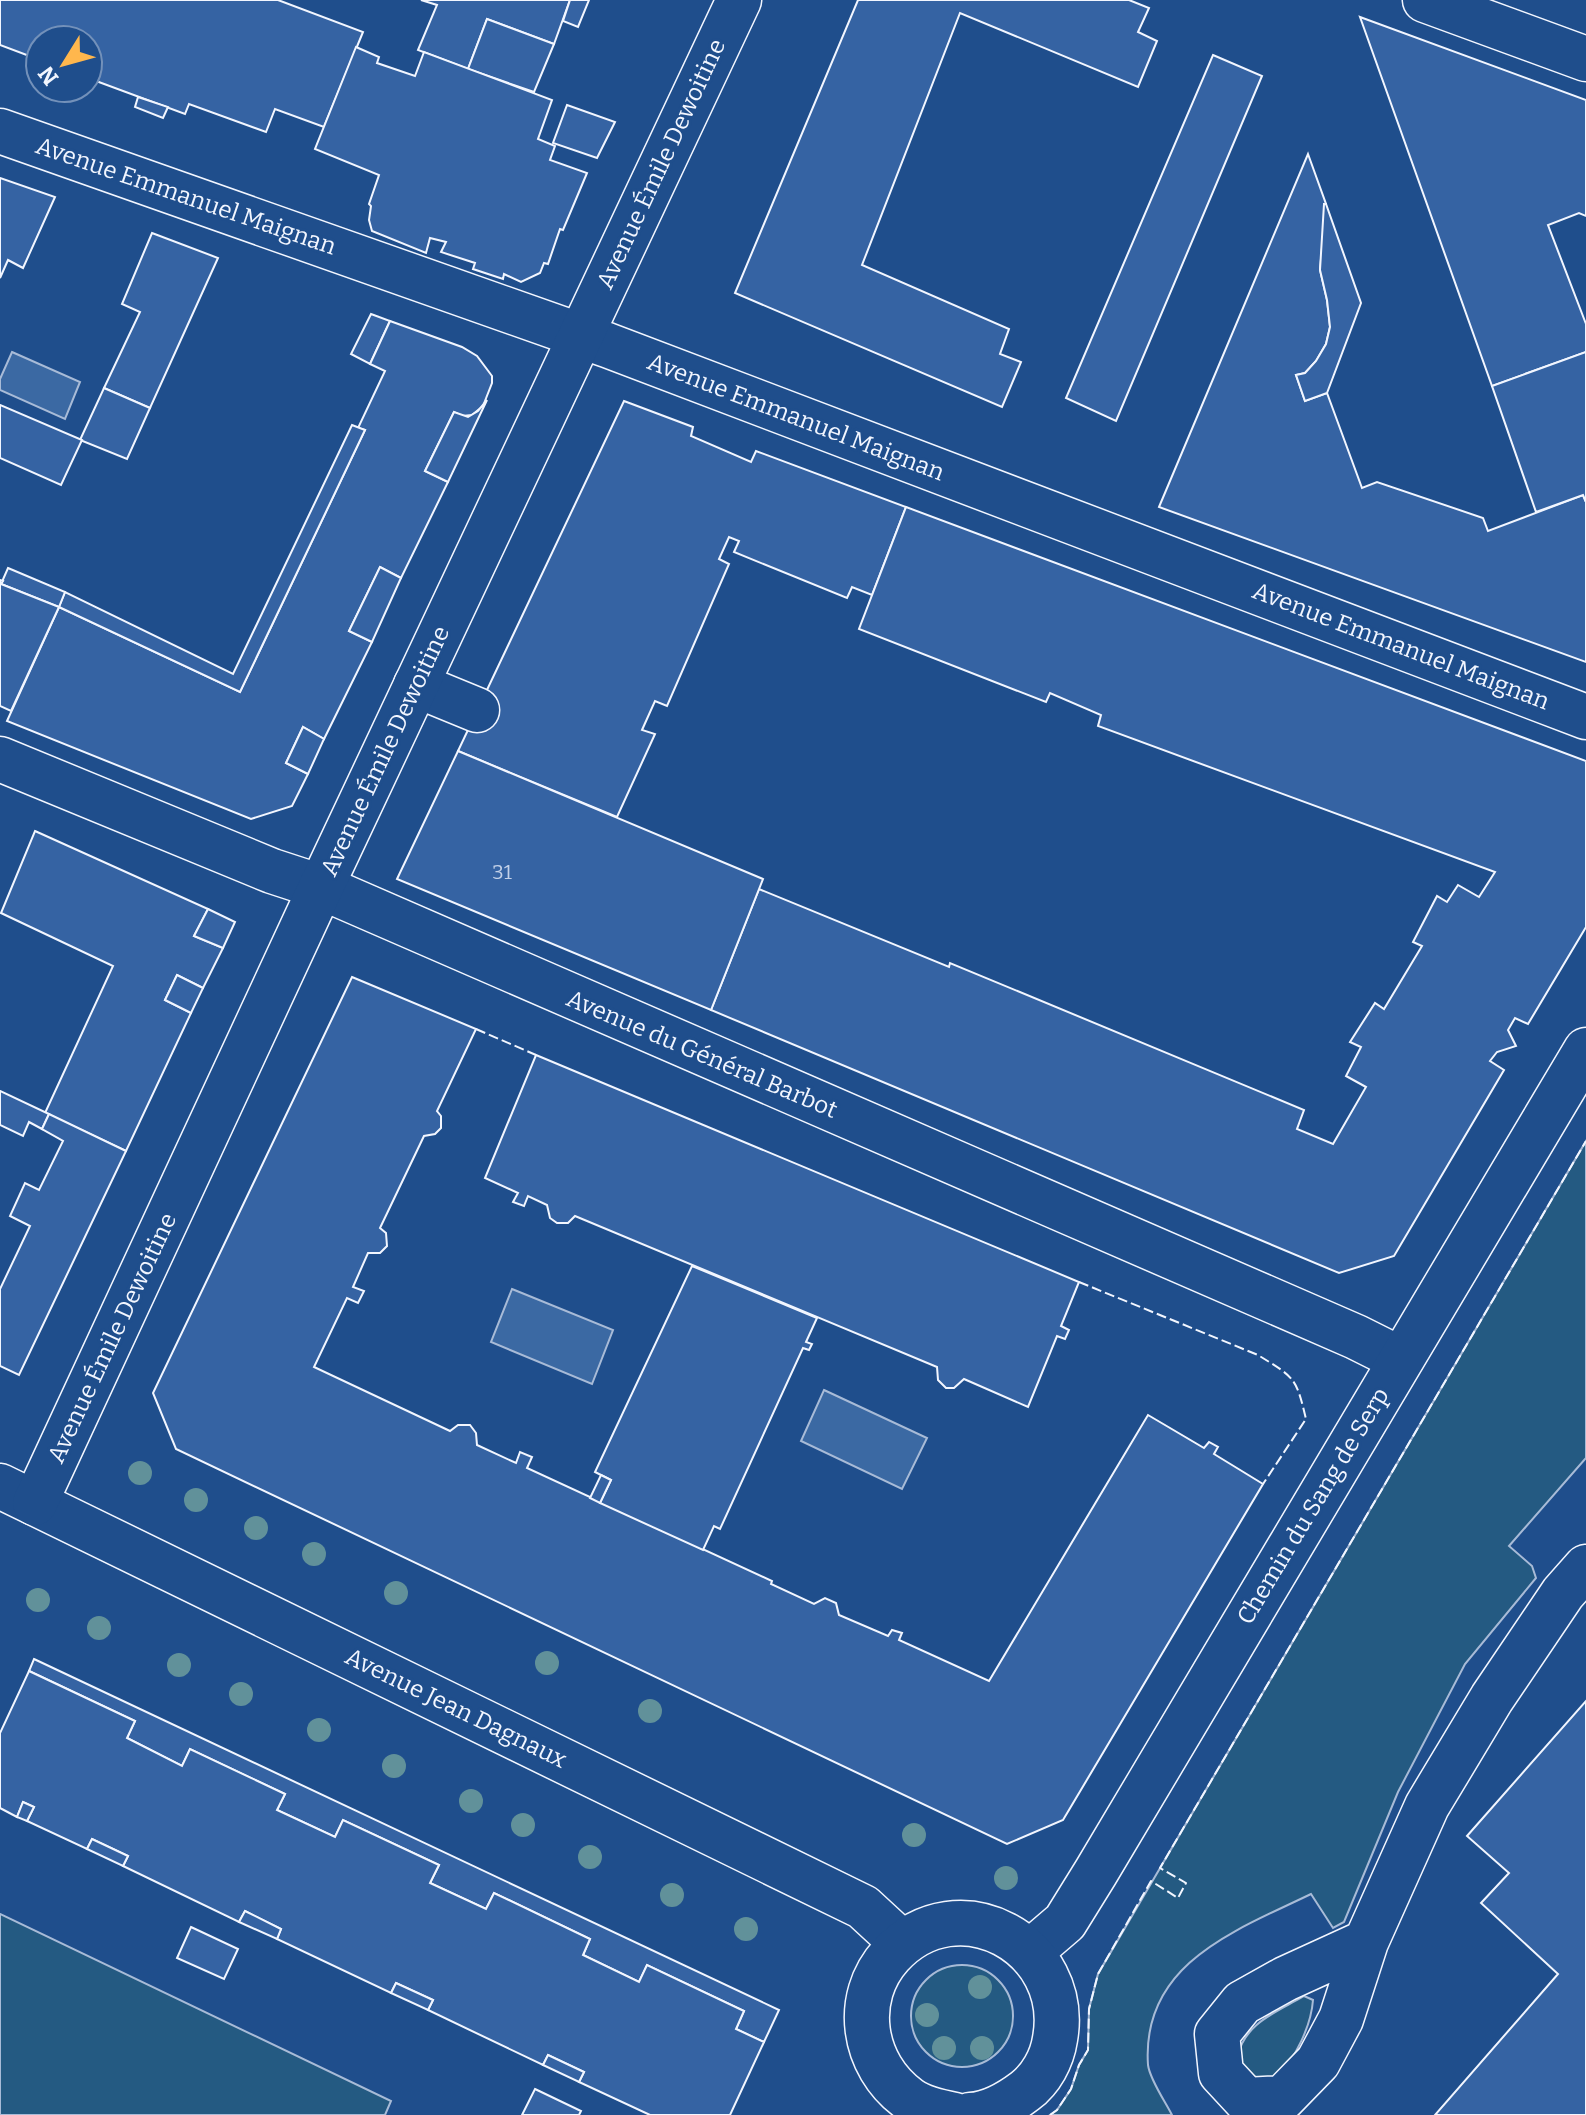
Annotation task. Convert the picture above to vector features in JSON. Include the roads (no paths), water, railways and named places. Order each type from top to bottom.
[{"type":"street","name":"Avenue Émile Dewoitine","points":[[18,1495],[321,887],[739,0]]},
{"type":"street","points":[[1425,0],[1586,59]]},
{"type":"street","name":"Avenue Emmanuel Maignan","points":[[0,131],[581,336],[1586,717]]},
{"type":"street","points":[[416,685],[477,710]]},
{"type":"street","name":"Avenue du Général Barbot","points":[[0,759],[272,871],[321,887],[1356,1337],[1400,1359]]},
{"type":"street","name":"Chemin du Sang de Serp","points":[[1030,1952],[1065,1922],[1586,1050]]},
{"type":"street","name":"Avenue Jean Dagnaux","points":[[18,1495],[863,1907],[902,1943]]},
{"type":"street","points":[[1366,1942],[1427,1806],[1492,1698],[1563,1593],[1586,1567]]},
{"type":"street","points":[[953,1923],[981,1925],[1007,1935],[1030,1952],[1045,1970],[1054,1992],[1058,2021],[1053,2049],[1033,2085],[1007,2104],[951,2114],[911,2101],[888,2081],[872,2055],[866,2024],[869,1994],[882,1966],[902,1943],[927,1929],[953,1923]]}]
